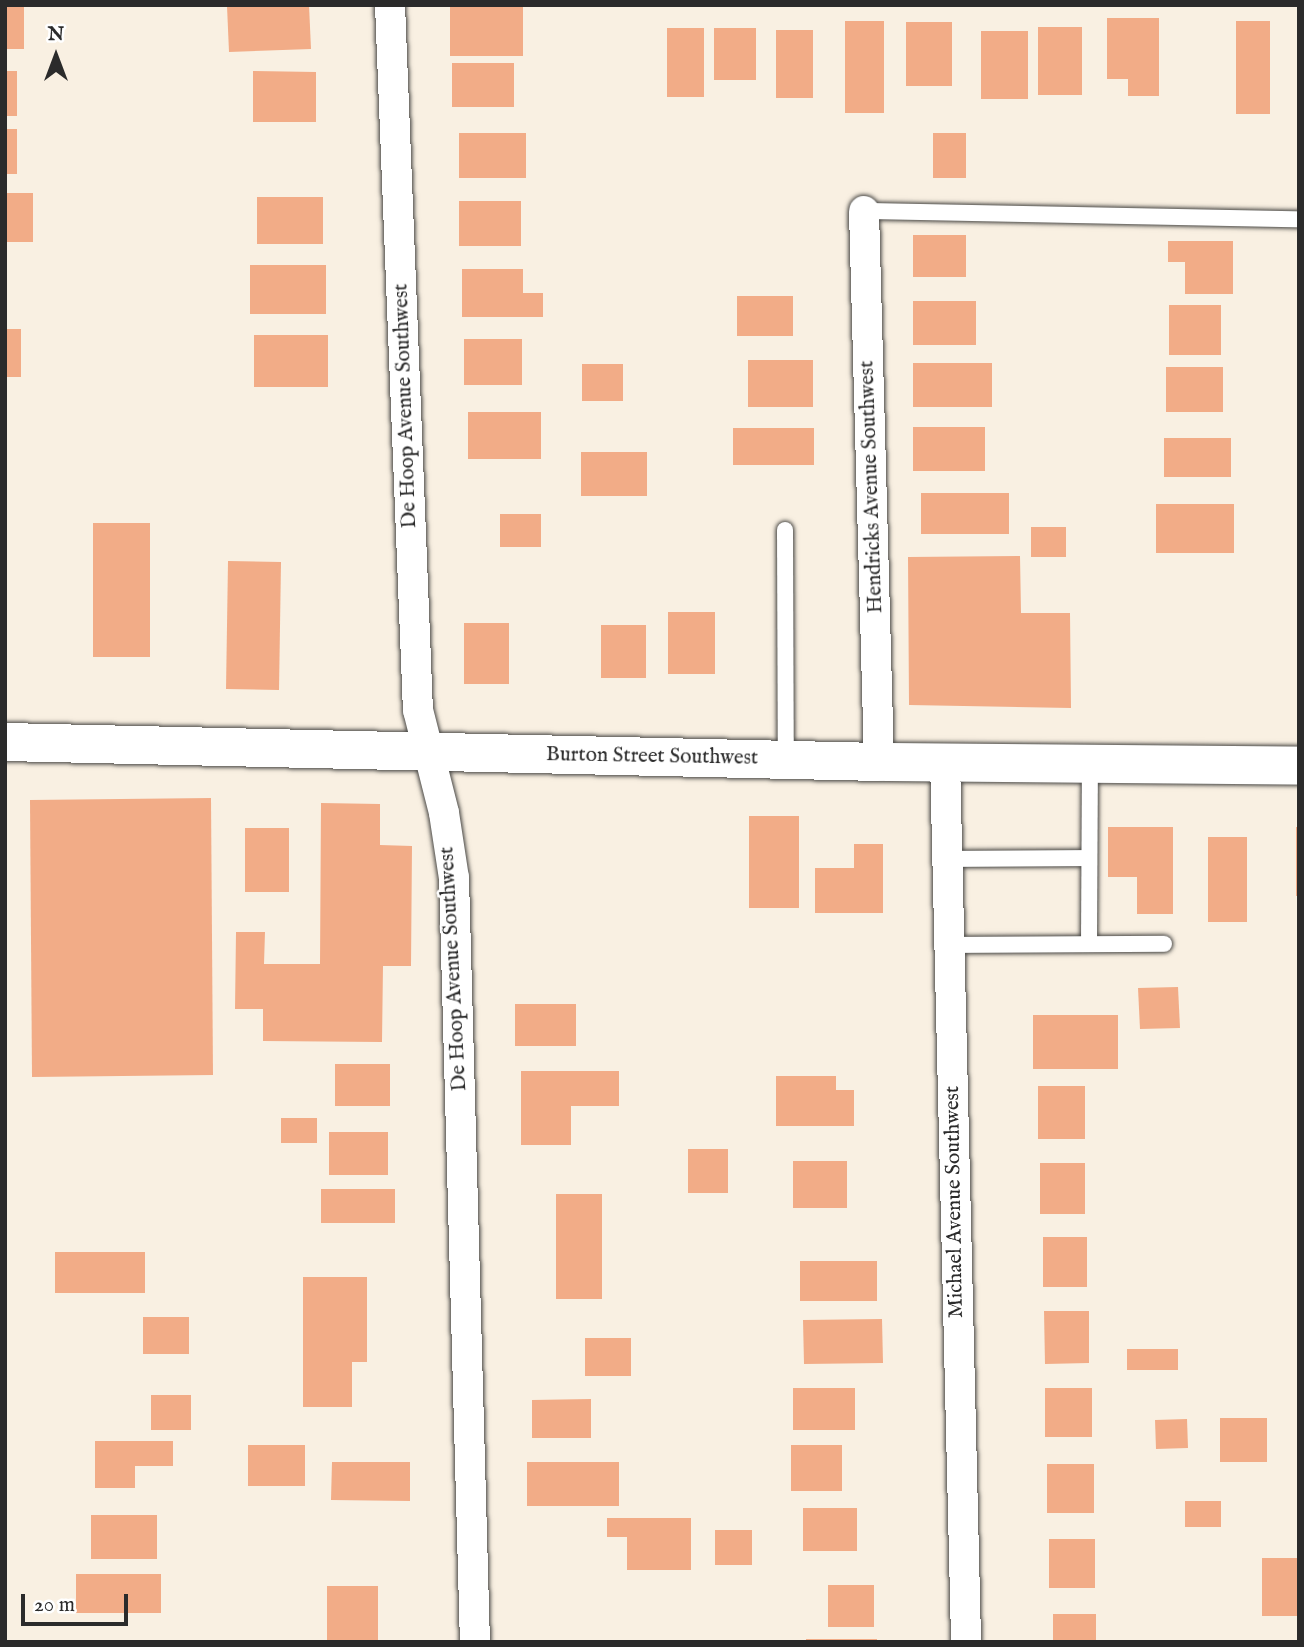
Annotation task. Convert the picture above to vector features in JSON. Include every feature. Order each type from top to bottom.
[{"type":"main road","name":"Burton Street Southwest","points":[[5,742],[879,762],[1299,766]]},
{"type":"street","name":"De Hoop Avenue Southwest","points":[[390,5],[418,710],[454,878],[475,1642]]},
{"type":"street","name":"Hendricks Avenue Southwest","points":[[864,211],[879,762]]},
{"type":"street","name":"Michael Avenue Southwest","points":[[945,761],[965,1642]]},
{"type":"lane","points":[[864,211],[1299,219]]},
{"type":"lane","points":[[785,530],[786,760]]},
{"type":"lane","points":[[1089,944],[1090,763]]},
{"type":"lane","points":[[947,859],[1089,858]]},
{"type":"lane","points":[[949,945],[1164,944]]},
{"type":"building","points":[[5,5],[24,5],[24,49],[5,49]]},
{"type":"building","points":[[309,5],[311,49],[229,52],[227,6]]},
{"type":"building","points":[[450,7],[523,7],[523,56],[450,56]]},
{"type":"building","points":[[1107,18],[1159,18],[1159,96],[1128,96],[1128,79],[1107,79]]},
{"type":"building","points":[[845,21],[884,21],[884,113],[845,113]]},
{"type":"building","points":[[1236,21],[1270,21],[1270,114],[1236,114]]},
{"type":"building","points":[[906,22],[952,22],[952,86],[906,86]]},
{"type":"building","points":[[1038,27],[1082,27],[1082,95],[1038,95]]},
{"type":"building","points":[[667,28],[704,28],[704,97],[667,97]]},
{"type":"building","points":[[714,28],[756,28],[756,80],[714,80]]},
{"type":"building","points":[[776,30],[813,30],[813,98],[776,98]]},
{"type":"building","points":[[981,31],[1028,31],[1028,99],[981,99]]},
{"type":"building","points":[[452,63],[514,63],[514,107],[452,107]]},
{"type":"building","points":[[5,71],[17,71],[17,116],[5,116]]},
{"type":"building","points":[[253,71],[316,72],[316,122],[253,122]]},
{"type":"building","points":[[5,129],[17,129],[17,174],[5,174]]},
{"type":"building","points":[[459,133],[526,133],[526,178],[459,178]]},
{"type":"building","points":[[933,133],[966,133],[966,178],[933,178]]},
{"type":"building","points":[[5,193],[33,193],[33,242],[5,242]]},
{"type":"building","points":[[257,197],[323,197],[323,244],[257,244]]},
{"type":"building","points":[[459,201],[521,201],[521,246],[459,246]]},
{"type":"building","points":[[913,235],[966,235],[966,277],[913,277]]},
{"type":"building","points":[[1168,241],[1233,241],[1233,294],[1185,294],[1185,262],[1168,262]]},
{"type":"building","points":[[250,265],[326,265],[326,314],[250,314]]},
{"type":"building","points":[[462,269],[523,269],[523,293],[543,293],[543,317],[462,317]]},
{"type":"building","points":[[737,296],[793,296],[793,336],[737,336]]},
{"type":"building","points":[[913,301],[976,301],[976,345],[913,345]]},
{"type":"building","points":[[1169,305],[1221,305],[1221,355],[1169,355]]},
{"type":"building","points":[[5,329],[21,329],[21,377],[5,377]]},
{"type":"building","points":[[254,335],[328,335],[328,387],[254,387]]},
{"type":"building","points":[[464,339],[522,339],[522,385],[464,385]]},
{"type":"building","points":[[748,360],[813,360],[813,407],[748,407]]},
{"type":"building","points":[[913,363],[992,363],[992,407],[913,407]]},
{"type":"building","points":[[582,364],[623,364],[623,401],[582,401]]},
{"type":"building","points":[[1166,367],[1223,367],[1223,412],[1166,412]]},
{"type":"building","points":[[468,412],[541,412],[541,459],[468,459]]},
{"type":"building","points":[[913,427],[985,427],[985,471],[913,471]]},
{"type":"building","points":[[733,428],[814,428],[814,465],[733,465]]},
{"type":"building","points":[[1164,438],[1231,438],[1231,477],[1164,477]]},
{"type":"building","points":[[581,452],[647,452],[647,496],[581,496]]},
{"type":"building","points":[[921,493],[1009,493],[1009,534],[921,534]]},
{"type":"building","points":[[1156,504],[1234,504],[1234,553],[1156,553]]},
{"type":"building","points":[[500,514],[541,514],[541,547],[500,547]]},
{"type":"building","points":[[93,523],[150,523],[150,657],[93,657]]},
{"type":"building","points":[[1031,527],[1066,527],[1066,557],[1031,557]]},
{"type":"building","points":[[1020,556],[1021,613],[1070,613],[1071,708],[909,705],[908,557]]},
{"type":"building","points":[[228,561],[281,562],[279,690],[226,689]]},
{"type":"building","points":[[668,612],[715,612],[715,674],[668,674]]},
{"type":"building","points":[[464,623],[509,623],[509,684],[464,684]]},
{"type":"building","points":[[601,625],[646,625],[646,678],[601,678]]},
{"type":"building","points":[[211,798],[213,1075],[32,1077],[30,800]]},
{"type":"building","points":[[321,803],[380,804],[380,845],[412,846],[411,966],[383,966],[382,1042],[263,1041],[263,1009],[235,1009],[236,932],[265,932],[264,964],[320,964]]},
{"type":"building","points":[[749,816],[799,816],[799,908],[749,908]]},
{"type":"building","points":[[1108,827],[1173,827],[1173,914],[1137,914],[1137,877],[1108,877]]},
{"type":"building","points":[[1296,827],[1299,827],[1299,896],[1296,896]]},
{"type":"building","points":[[245,828],[289,828],[289,892],[245,892]]},
{"type":"building","points":[[1208,837],[1247,837],[1247,922],[1208,922]]},
{"type":"building","points":[[854,844],[883,844],[883,913],[815,913],[815,868],[854,868]]},
{"type":"building","points":[[1178,987],[1180,1028],[1140,1029],[1138,988]]},
{"type":"building","points":[[515,1004],[576,1004],[576,1046],[515,1046]]},
{"type":"building","points":[[1033,1015],[1118,1015],[1118,1069],[1033,1069]]},
{"type":"building","points":[[335,1064],[390,1064],[390,1106],[335,1106]]},
{"type":"building","points":[[521,1071],[619,1071],[619,1106],[571,1106],[571,1145],[521,1145]]},
{"type":"building","points":[[776,1076],[836,1076],[836,1090],[854,1090],[854,1126],[776,1126]]},
{"type":"building","points":[[1038,1086],[1085,1086],[1085,1139],[1038,1139]]},
{"type":"building","points":[[281,1118],[317,1118],[317,1143],[281,1143]]},
{"type":"building","points":[[329,1132],[388,1132],[388,1175],[329,1175]]},
{"type":"building","points":[[688,1149],[728,1149],[728,1193],[688,1193]]},
{"type":"building","points":[[793,1161],[847,1161],[847,1208],[793,1208]]},
{"type":"building","points":[[1040,1163],[1085,1163],[1085,1214],[1040,1214]]},
{"type":"building","points":[[321,1189],[395,1189],[395,1223],[321,1223]]},
{"type":"building","points":[[556,1194],[602,1194],[602,1299],[556,1299]]},
{"type":"building","points":[[1043,1237],[1087,1237],[1087,1287],[1043,1287]]},
{"type":"building","points":[[55,1252],[145,1252],[145,1293],[55,1293]]},
{"type":"building","points":[[800,1261],[877,1261],[877,1301],[800,1301]]},
{"type":"building","points":[[303,1277],[367,1277],[367,1362],[352,1362],[352,1407],[303,1407]]},
{"type":"building","points":[[1044,1311],[1089,1311],[1089,1363],[1045,1364]]},
{"type":"building","points":[[143,1317],[189,1317],[189,1354],[143,1354]]},
{"type":"building","points":[[882,1319],[883,1363],[804,1364],[803,1320]]},
{"type":"building","points":[[585,1338],[631,1338],[631,1376],[585,1376]]},
{"type":"building","points":[[1127,1349],[1178,1349],[1178,1370],[1127,1370]]},
{"type":"building","points":[[793,1388],[855,1388],[855,1430],[793,1430]]},
{"type":"building","points":[[1045,1388],[1092,1388],[1092,1437],[1045,1437]]},
{"type":"building","points":[[151,1395],[191,1395],[191,1430],[151,1430]]},
{"type":"building","points":[[591,1399],[591,1438],[532,1438],[532,1400]]},
{"type":"building","points":[[1220,1418],[1267,1418],[1267,1462],[1220,1462]]},
{"type":"building","points":[[1187,1419],[1188,1448],[1156,1449],[1155,1420]]},
{"type":"building","points":[[95,1441],[173,1441],[173,1466],[135,1466],[135,1488],[95,1488]]},
{"type":"building","points":[[248,1445],[305,1445],[305,1486],[248,1486]]},
{"type":"building","points":[[791,1445],[842,1445],[842,1491],[791,1491]]},
{"type":"building","points":[[332,1462],[410,1462],[410,1501],[331,1500]]},
{"type":"building","points":[[527,1462],[619,1462],[619,1506],[527,1506]]},
{"type":"building","points":[[1047,1464],[1094,1464],[1094,1513],[1047,1513]]},
{"type":"building","points":[[1185,1501],[1221,1501],[1221,1527],[1185,1527]]},
{"type":"building","points":[[803,1508],[857,1508],[857,1551],[803,1551]]},
{"type":"building","points":[[91,1515],[157,1515],[157,1559],[91,1559]]},
{"type":"building","points":[[607,1518],[691,1518],[691,1570],[627,1570],[627,1537],[607,1537]]},
{"type":"building","points":[[715,1530],[752,1530],[752,1565],[715,1565]]},
{"type":"building","points":[[1049,1539],[1095,1539],[1095,1588],[1049,1588]]},
{"type":"building","points":[[1262,1558],[1299,1558],[1299,1616],[1262,1616]]},
{"type":"building","points":[[76,1574],[161,1574],[161,1613],[76,1613]]},
{"type":"building","points":[[828,1585],[874,1585],[874,1627],[828,1627]]},
{"type":"building","points":[[327,1586],[378,1586],[378,1642],[327,1642]]},
{"type":"building","points":[[1053,1614],[1096,1614],[1096,1642],[1053,1642]]},
{"type":"building","points":[[806,1639],[877,1639],[877,1642],[806,1642]]}]
